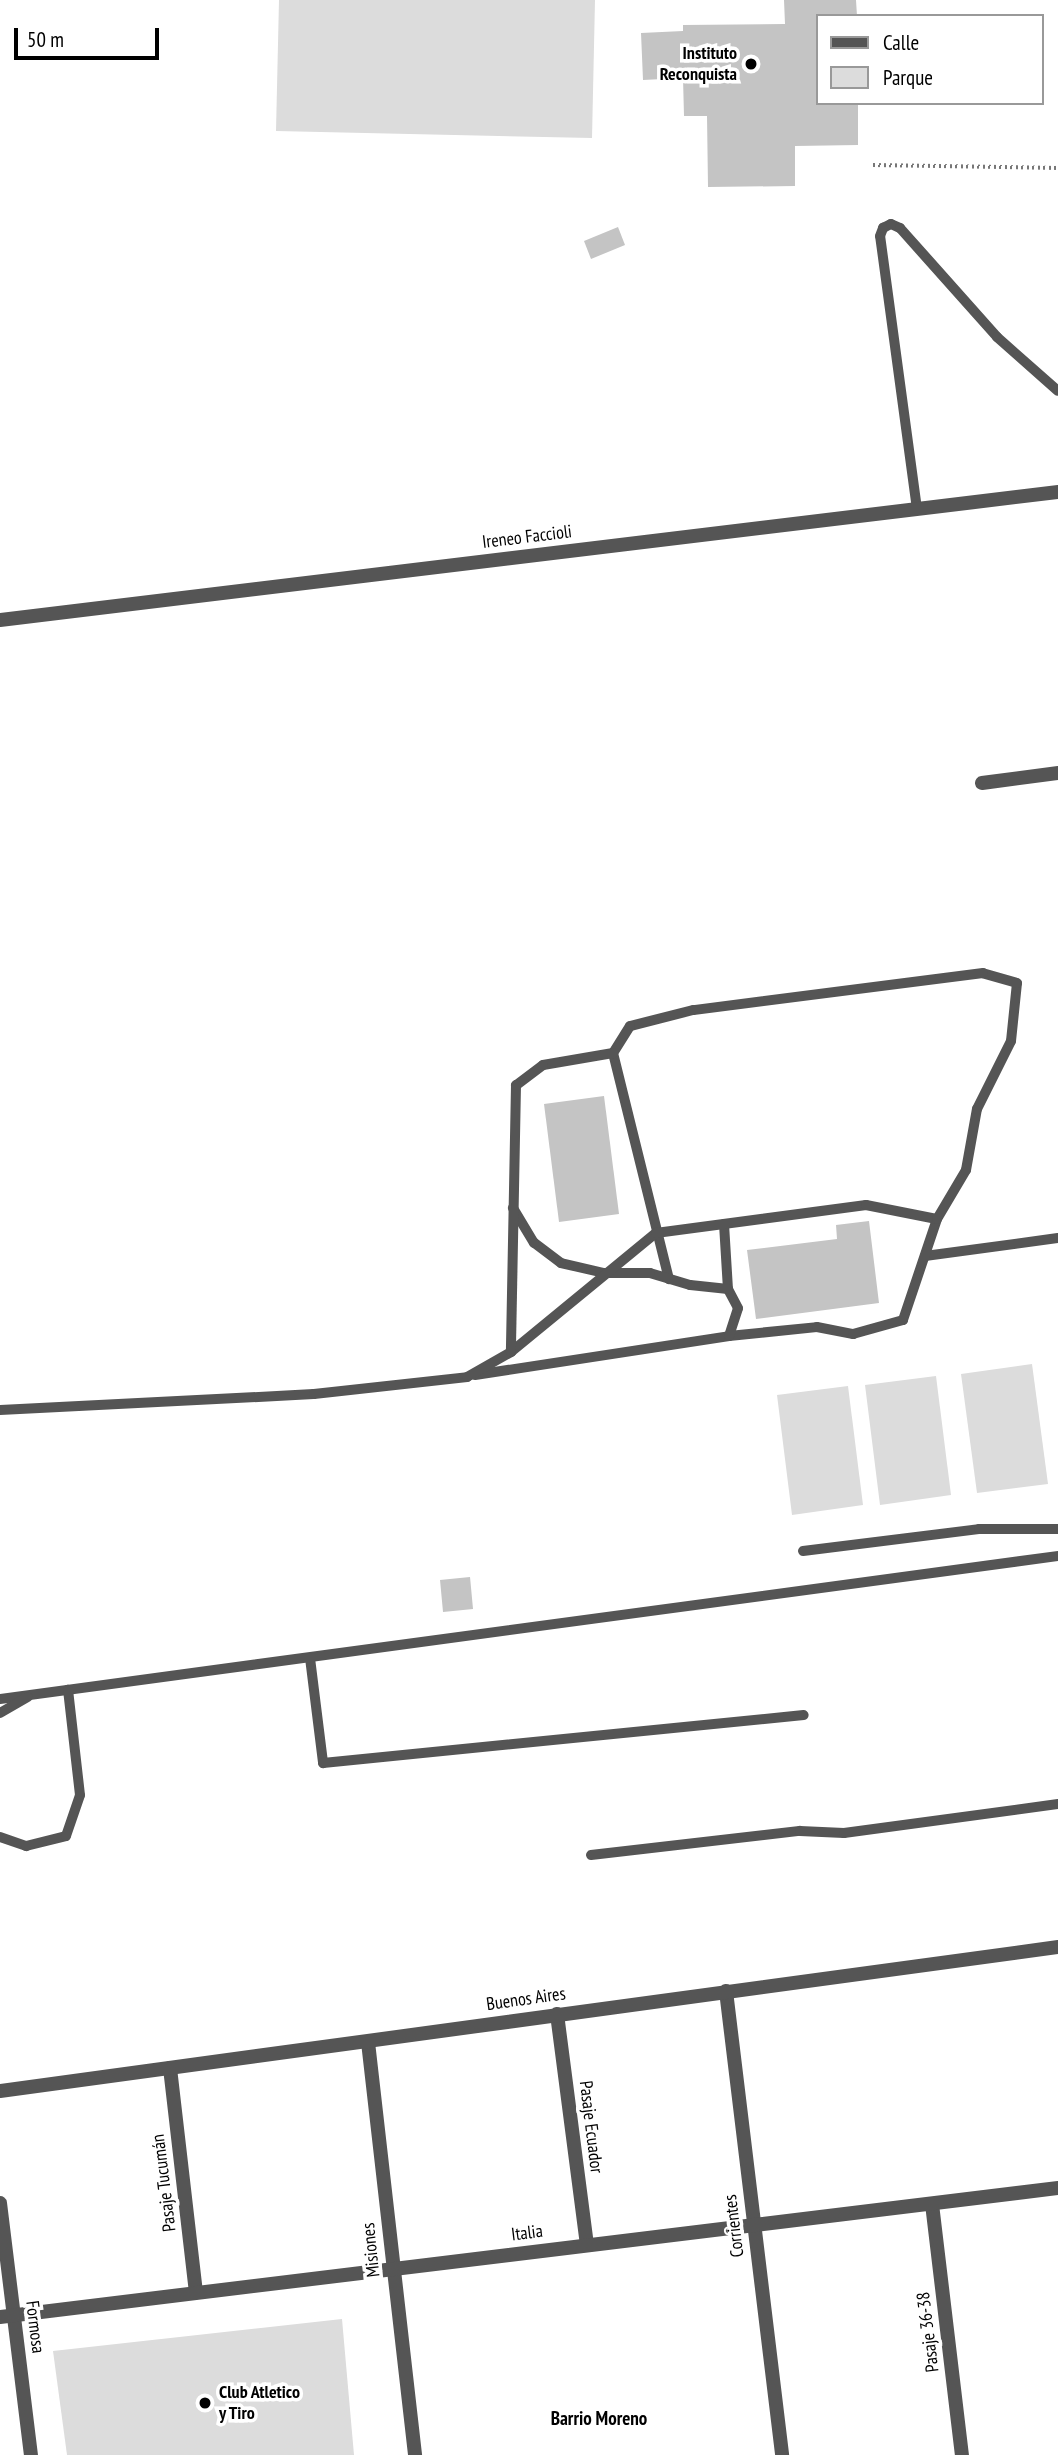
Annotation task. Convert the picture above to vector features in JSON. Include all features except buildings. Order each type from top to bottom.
[{"type":"street","name":"Ireneo Faccioli","points":[[0,620],[1058,492]]},
{"type":"street","points":[[982,783],[1058,773]]},
{"type":"street","name":"Buenos Aires","points":[[0,2091],[1058,1947]]},
{"type":"street","name":"Corrientes","points":[[726,1991],[782,2455]]},
{"type":"street","name":"Pasaje Ecuador","points":[[557,2014],[587,2245]]},
{"type":"street","name":"Misiones","points":[[368,2042],[415,2455]]},
{"type":"street","name":"Pasaje Tucumán","points":[[170,2068],[196,2293]]},
{"type":"street","name":"Italia","points":[[7,2316],[1058,2188]]},
{"type":"street","name":"Formosa","points":[[0,2203],[7,2316],[31,2455]]},
{"type":"street","name":"Pasaje 36-38","points":[[932,2204],[961,2455]]},
{"type":"lane","points":[[916,509],[880,236],[883,228],[891,224],[900,228],[997,337],[1058,391]]},
{"type":"lane","points":[[0,1410],[314,1394],[467,1377],[729,1336],[817,1327],[853,1334],[903,1320],[937,1219],[967,1170],[977,1109],[1011,1041],[1017,983],[983,973],[693,1010],[630,1026],[613,1053],[669,1279]]},
{"type":"lane","points":[[511,1352],[516,1085],[543,1065],[613,1053]]},
{"type":"lane","points":[[467,1377],[511,1352],[656,1233],[866,1205],[937,1219]]},
{"type":"lane","points":[[513,1208],[534,1243],[561,1263],[604,1273],[650,1273],[727,1289]]},
{"type":"lane","points":[[724,1224],[727,1289],[738,1308],[729,1336]]},
{"type":"lane","points":[[925,1256],[1058,1238]]},
{"type":"lane","points":[[803,1551],[979,1528],[1058,1529]]},
{"type":"lane","points":[[0,1699],[1058,1556]]},
{"type":"lane","points":[[310,1658],[323,1763],[804,1716]]},
{"type":"lane","points":[[0,1837],[26,1846],[66,1836],[80,1795],[68,1690]]},
{"type":"lane","points":[[0,1713],[33,1695]]},
{"type":"lane","points":[[591,1854],[800,1831],[844,1833],[1058,1804]]},
{"type":"path","points":[[873,165],[1058,168]]},
{"type":"green space","points":[[279,0],[595,0],[592,138],[276,131]]},
{"type":"green space","points":[[1032,1364],[1048,1484],[977,1493],[961,1374]]},
{"type":"green space","points":[[936,1376],[951,1495],[880,1505],[865,1385]]},
{"type":"green space","points":[[848,1386],[863,1505],[792,1515],[777,1395]]},
{"type":"green space","name":"Club Atletico y Tiro","points":[[342,2319],[354,2455],[67,2455],[53,2351]]},
{"type":"place","name":"Instituto Reconquista","points":[[751,64]]},
{"type":"place","name":"Club Atletico y Tiro","points":[[205,2403]]},
{"type":"district","name":"Barrio Moreno","points":[[599,2419]]}]
